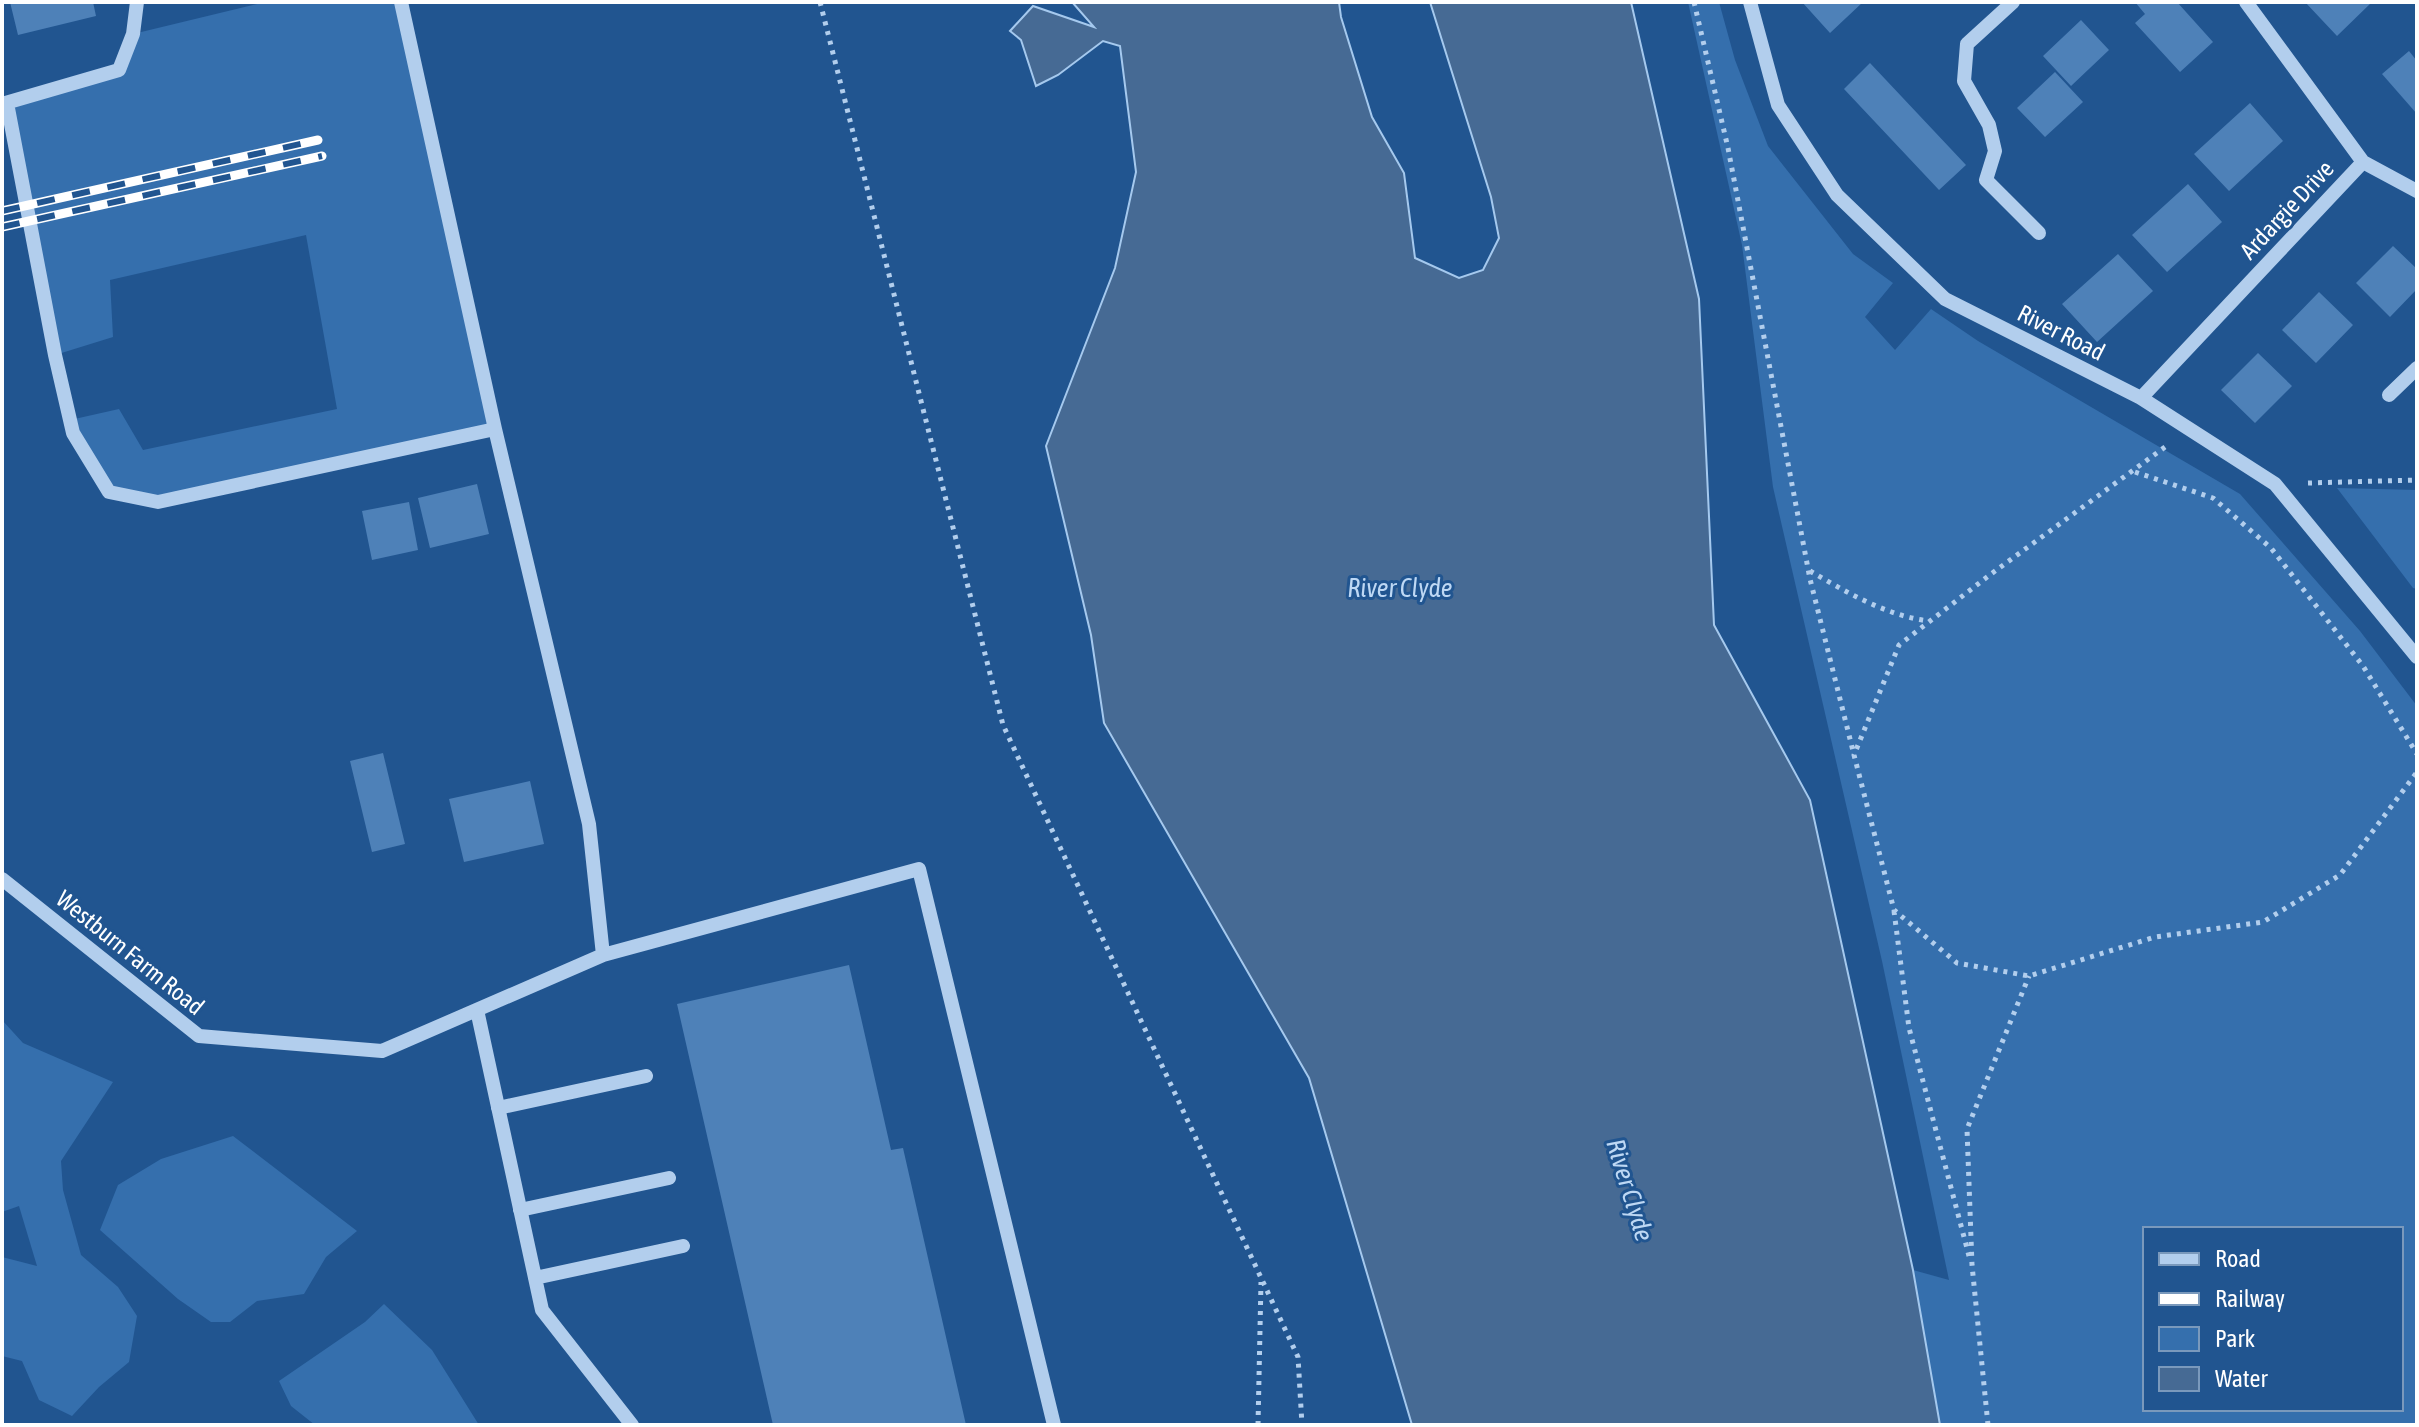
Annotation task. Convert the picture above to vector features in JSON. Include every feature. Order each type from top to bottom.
[{"type":"street","points":[[137,2],[133,34],[119,70],[4,104],[73,433],[109,492],[158,502],[495,429]]},
{"type":"street","points":[[401,2],[495,429],[589,824],[603,955]]},
{"type":"street","name":"River Road","points":[[1750,2],[1778,105],[1837,195],[1945,299],[2141,398],[2275,484],[2417,657]]},
{"type":"street","points":[[2013,2],[1967,44],[1964,81],[1989,125],[1995,151],[1986,180],[2039,233]]},
{"type":"street","name":"Ardargie Drive","points":[[2141,398],[2363,162],[2246,2]]},
{"type":"street","points":[[2363,162],[2417,191]]},
{"type":"street","points":[[2389,395],[2417,368]]},
{"type":"street","name":"Westburn Farm Road","points":[[2,879],[199,1036],[382,1051],[603,955],[919,869],[1054,1425]]},
{"type":"street","points":[[477,1010],[542,1310],[632,1425]]},
{"type":"street","points":[[498,1108],[646,1076]]},
{"type":"street","points":[[520,1210],[669,1178]]},
{"type":"street","points":[[535,1278],[683,1246]]},
{"type":"path","points":[[820,2],[1003,725],[1298,1357],[1302,1425]]},
{"type":"path","points":[[1694,2],[1731,163],[1809,570],[1894,910],[1909,1028],[1972,1265]]},
{"type":"path","points":[[1854,755],[1899,645],[2134,472],[2187,428]]},
{"type":"path","points":[[2134,472],[2213,498],[2271,548],[2363,666],[2417,754]]},
{"type":"path","points":[[2275,484],[2417,480]]},
{"type":"path","points":[[1809,570],[1844,591],[1910,619],[1930,621]]},
{"type":"path","points":[[1894,910],[1957,963],[2029,976],[2155,937],[2263,922],[2340,875],[2417,772]]},
{"type":"path","points":[[1988,1425],[1972,1265],[1967,1129],[2029,976]]},
{"type":"path","points":[[1258,1425],[1261,1281]]},
{"type":"green space","points":[[265,2],[401,2],[495,429],[158,502],[109,492],[70,420],[119,409],[143,450],[337,409],[306,235],[110,280],[113,337],[55,355],[7,103],[119,70],[133,34]]},
{"type":"green space","points":[[1688,2],[1719,2],[1735,60],[1768,146],[1853,254],[1893,283],[1865,317],[1895,350],[1931,309],[1978,341],[2240,494],[2360,631],[2417,706],[2417,1425],[1940,1425],[1913,1270],[1949,1280],[1882,961],[1773,487],[1742,245]]},
{"type":"green space","points":[[2337,488],[2417,490],[2417,589],[2413,588]]},
{"type":"green space","points":[[2,1020],[23,1043],[113,1082],[61,1161],[63,1190],[81,1255],[118,1287],[137,1316],[129,1362],[99,1387],[72,1416],[39,1400],[22,1361],[2,1356],[2,1257],[37,1266],[19,1206],[2,1212]]},
{"type":"green space","points":[[233,1136],[357,1231],[326,1257],[304,1294],[257,1301],[230,1322],[211,1322],[178,1299],[100,1230],[118,1185],[161,1159]]},
{"type":"green space","points":[[384,1304],[432,1350],[479,1425],[315,1425],[291,1406],[279,1381],[365,1322]]},
{"type":"water","name":"River Clyde","points":[[1072,2],[1339,2],[1372,117],[1404,173],[1415,258],[1459,278],[1483,270],[1499,238],[1491,197],[1430,2],[1631,2],[1699,299],[1714,625],[1810,800],[1913,1270],[1940,1425],[1412,1425],[1309,1078],[1104,723],[1091,635],[1046,446],[1115,268],[1136,172],[1120,46],[1103,41],[1058,75],[1036,86],[1021,40],[1010,31],[1033,6],[1094,27]]},
{"type":"building","points":[[10,2],[93,2],[96,16],[18,35]]},
{"type":"building","points":[[1802,2],[1863,2],[1830,33]]},
{"type":"building","points":[[2135,2],[2177,2],[2213,42],[2180,72],[2135,23],[2145,14]]},
{"type":"building","points":[[2305,2],[2372,2],[2337,36]]},
{"type":"building","points":[[2081,20],[2109,50],[2071,86],[2043,56]]},
{"type":"building","points":[[2409,51],[2417,61],[2417,114],[2382,74]]},
{"type":"building","points":[[1870,63],[1966,165],[1939,190],[1844,89]]},
{"type":"building","points":[[2055,72],[2083,102],[2045,137],[2017,108]]},
{"type":"building","points":[[2250,103],[2283,141],[2229,191],[2194,154]]},
{"type":"building","points":[[2188,184],[2222,222],[2167,272],[2132,235]]},
{"type":"building","points":[[2393,246],[2417,269],[2417,289],[2390,317],[2356,283]]},
{"type":"building","points":[[2118,254],[2153,291],[2097,342],[2062,304]]},
{"type":"building","points":[[2319,292],[2353,325],[2316,363],[2282,330]]},
{"type":"building","points":[[2258,353],[2292,386],[2255,423],[2221,390]]},
{"type":"building","points":[[477,484],[489,534],[430,548],[418,498]]},
{"type":"building","points":[[409,502],[418,550],[372,560],[362,511]]},
{"type":"building","points":[[383,753],[405,844],[372,852],[350,761]]},
{"type":"building","points":[[530,781],[544,844],[464,862],[449,799]]},
{"type":"building","points":[[849,965],[891,1150],[903,1148],[966,1425],[773,1425],[677,1004]]},
{"type":"railway","points":[[2,211],[318,140]]},
{"type":"railway","points":[[2,227],[322,156]]}]
